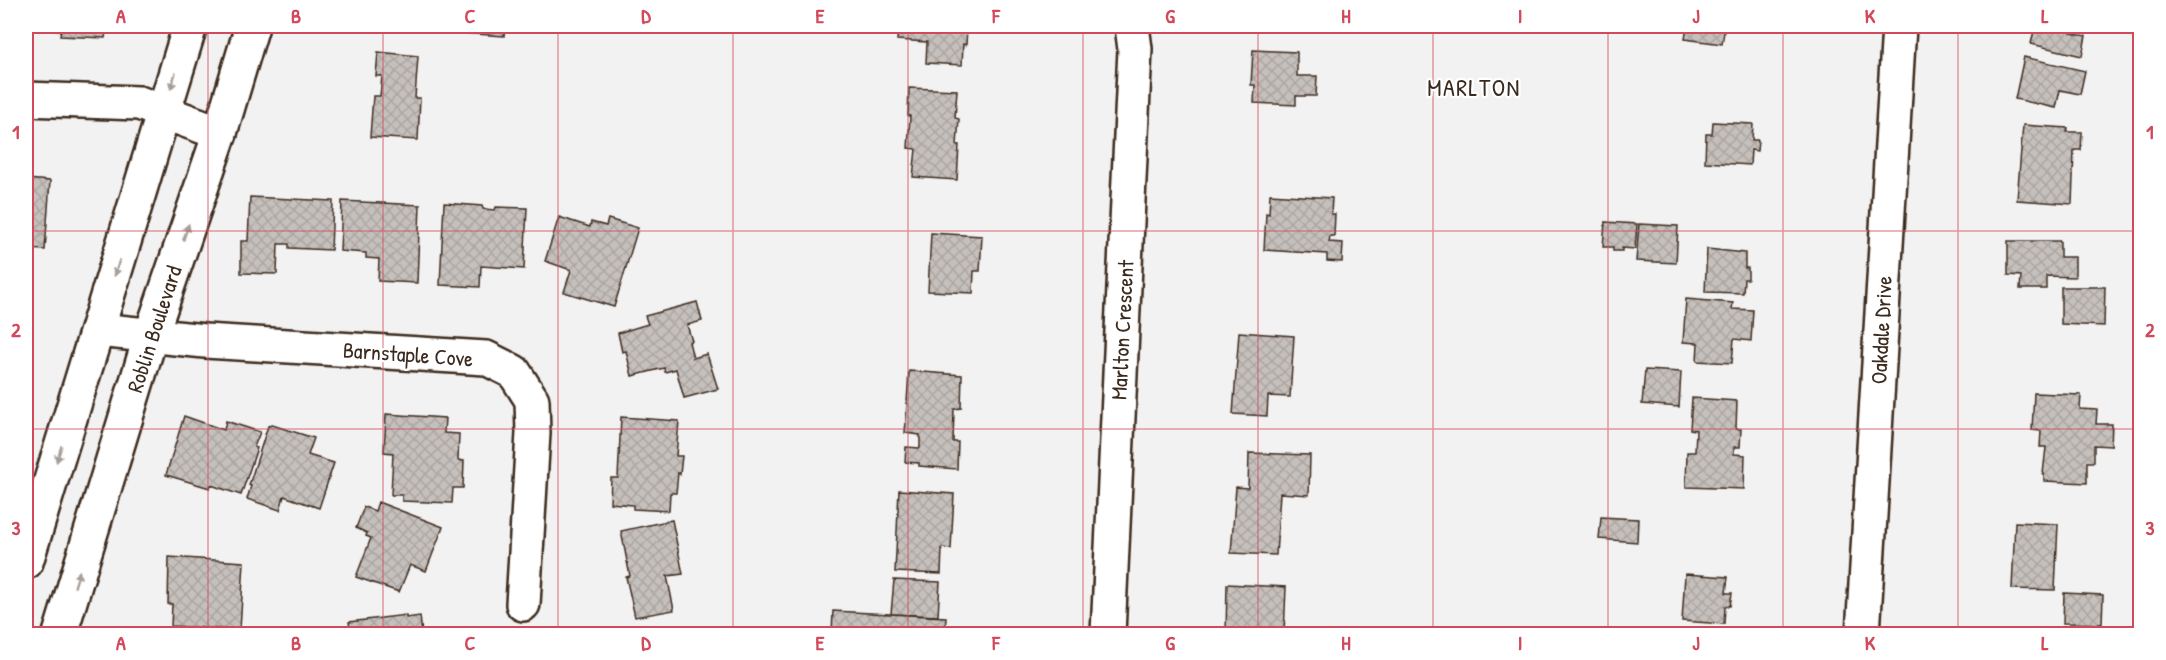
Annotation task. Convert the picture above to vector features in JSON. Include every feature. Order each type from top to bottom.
[{"type":"street","points":[[26,562],[190,26]]},
{"type":"street","name":"Roblin Boulevard","points":[[60,634],[151,335],[220,133],[252,26]]},
{"type":"street","name":"Marlton Crescent","points":[[1108,634],[1135,49],[1132,26]]},
{"type":"street","name":"Oakdale Drive","points":[[1863,634],[1899,26]]},
{"type":"street","points":[[26,99],[139,104],[220,133]]},
{"type":"street","name":"Barnstaple Cove","points":[[98,330],[205,341],[486,358],[514,372],[532,399],[533,433],[523,604]]},
{"type":"building","points":[[32,26],[139,26],[139,33],[106,32],[105,38],[60,36],[61,30],[32,28]]},
{"type":"building","points":[[462,26],[505,26],[504,36],[461,33]]},
{"type":"building","points":[[898,26],[967,26],[962,65],[926,63],[927,42],[897,40]]},
{"type":"building","points":[[1687,26],[1725,26],[1722,44],[1685,39]]},
{"type":"building","points":[[2035,26],[2072,26],[2071,33],[2086,36],[2082,56],[2031,44]]},
{"type":"building","points":[[1253,50],[1297,52],[1297,76],[1317,76],[1316,96],[1296,96],[1296,105],[1254,103],[1255,85],[1251,85]]},
{"type":"building","points":[[378,52],[418,56],[415,98],[420,98],[418,140],[370,137],[373,96],[380,96],[382,76],[376,76]]},
{"type":"building","points":[[2024,57],[2085,71],[2080,94],[2060,90],[2056,108],[2015,99]]},
{"type":"building","points":[[909,88],[957,90],[955,118],[959,119],[957,145],[959,145],[957,180],[913,177],[916,149],[908,148]]},
{"type":"building","points":[[1713,122],[1753,124],[1752,140],[1758,140],[1757,151],[1751,150],[1750,165],[1705,162],[1706,134],[1712,134]]},
{"type":"building","points":[[2023,125],[2068,128],[2067,132],[2082,132],[2081,150],[2074,150],[2072,204],[2017,200]]},
{"type":"building","points":[[26,179],[50,181],[45,250],[26,249]]},
{"type":"building","points":[[1270,194],[1332,198],[1331,214],[1335,214],[1334,236],[1330,236],[1329,242],[1343,243],[1342,262],[1327,261],[1327,254],[1264,250],[1266,213],[1269,214]]},
{"type":"building","points":[[250,197],[333,201],[331,250],[289,248],[289,244],[278,244],[277,274],[241,273],[241,241],[248,241]]},
{"type":"building","points":[[342,201],[420,205],[417,283],[378,281],[379,259],[366,258],[366,253],[340,251]]},
{"type":"building","points":[[444,203],[482,206],[483,209],[495,210],[496,207],[527,208],[524,269],[481,266],[480,287],[440,285]]},
{"type":"building","points":[[559,217],[590,227],[591,222],[606,226],[608,219],[638,228],[614,307],[564,292],[571,270],[545,261]]},
{"type":"building","points":[[1605,222],[1637,224],[1635,249],[1622,248],[1622,251],[1613,251],[1613,247],[1603,247]]},
{"type":"building","points":[[1639,224],[1678,226],[1676,263],[1636,261]]},
{"type":"building","points":[[931,233],[982,236],[980,271],[974,271],[973,293],[928,291]]},
{"type":"building","points":[[2008,241],[2060,241],[2060,257],[2075,257],[2075,277],[2046,276],[2046,289],[2020,289],[2021,276],[2008,275]]},
{"type":"building","points":[[1707,249],[1745,253],[1748,279],[1744,279],[1743,293],[1705,292]]},
{"type":"building","points":[[2061,287],[2105,287],[2104,326],[2061,324]]},
{"type":"building","points":[[1686,299],[1733,303],[1732,309],[1753,310],[1751,341],[1734,339],[1732,363],[1697,361],[1698,343],[1683,342]]},
{"type":"building","points":[[697,302],[702,321],[687,325],[692,341],[689,342],[693,358],[707,354],[718,389],[684,398],[676,369],[665,372],[664,368],[632,376],[626,351],[622,352],[618,333],[648,324],[645,316]]},
{"type":"building","points":[[1239,332],[1294,336],[1290,397],[1268,396],[1267,416],[1233,414]]},
{"type":"building","points":[[1645,370],[1681,372],[1679,407],[1642,404]]},
{"type":"building","points":[[909,371],[962,375],[961,408],[954,409],[953,442],[958,442],[957,469],[919,466],[919,463],[905,462],[906,447],[920,448],[920,435],[905,433]]},
{"type":"building","points":[[2034,393],[2081,395],[2080,409],[2097,410],[2096,424],[2112,424],[2111,446],[2094,445],[2094,462],[2087,462],[2087,483],[2044,481],[2046,447],[2040,447],[2041,431],[2032,430]]},
{"type":"building","points":[[1692,398],[1737,401],[1736,429],[1741,429],[1740,447],[1734,447],[1734,454],[1745,455],[1744,489],[1686,487],[1687,452],[1695,452],[1696,430],[1690,429]]},
{"type":"building","points":[[386,414],[445,418],[444,433],[459,434],[458,460],[464,461],[463,488],[453,488],[452,503],[402,501],[402,495],[391,495],[393,453],[384,452]]},
{"type":"building","points":[[184,416],[224,430],[226,421],[260,432],[241,495],[211,485],[210,488],[166,475]]},
{"type":"building","points":[[621,417],[679,421],[676,456],[682,456],[680,474],[678,473],[676,493],[670,493],[669,511],[633,509],[633,505],[610,503],[611,478],[618,478]]},
{"type":"building","points":[[272,425],[314,438],[308,455],[334,463],[319,508],[284,496],[280,510],[247,499],[251,486],[249,485],[268,426]]},
{"type":"building","points":[[1249,453],[1310,455],[1309,495],[1280,493],[1276,555],[1231,553],[1236,487],[1248,488]]},
{"type":"building","points":[[899,490],[954,494],[951,549],[942,548],[941,574],[895,572]]},
{"type":"building","points":[[378,502],[443,527],[426,571],[410,565],[399,592],[356,577],[371,538],[366,536],[367,533],[356,528],[364,507],[375,511]]},
{"type":"building","points":[[1601,517],[1638,519],[1637,542],[1599,539]]},
{"type":"building","points":[[672,520],[683,574],[667,576],[674,610],[635,617],[626,577],[630,576],[621,531]]},
{"type":"building","points":[[2015,522],[2058,524],[2055,590],[2012,589]]},
{"type":"building","points":[[169,557],[244,562],[240,630],[171,626],[172,604],[168,604]]},
{"type":"building","points":[[1685,574],[1728,577],[1726,593],[1732,593],[1730,606],[1725,606],[1724,624],[1682,621]]},
{"type":"building","points":[[894,580],[940,582],[938,616],[891,614]]},
{"type":"building","points":[[1227,584],[1286,587],[1284,634],[1226,634]]},
{"type":"building","points":[[2064,593],[2103,595],[2102,624],[2063,623]]},
{"type":"building","points":[[833,611],[946,617],[945,634],[832,634]]},
{"type":"building","points":[[406,615],[406,618],[420,616],[422,634],[331,634],[330,630],[350,628],[349,622]]},
{"type":"district","name":"MARLTON","points":[[1474,88]]}]
